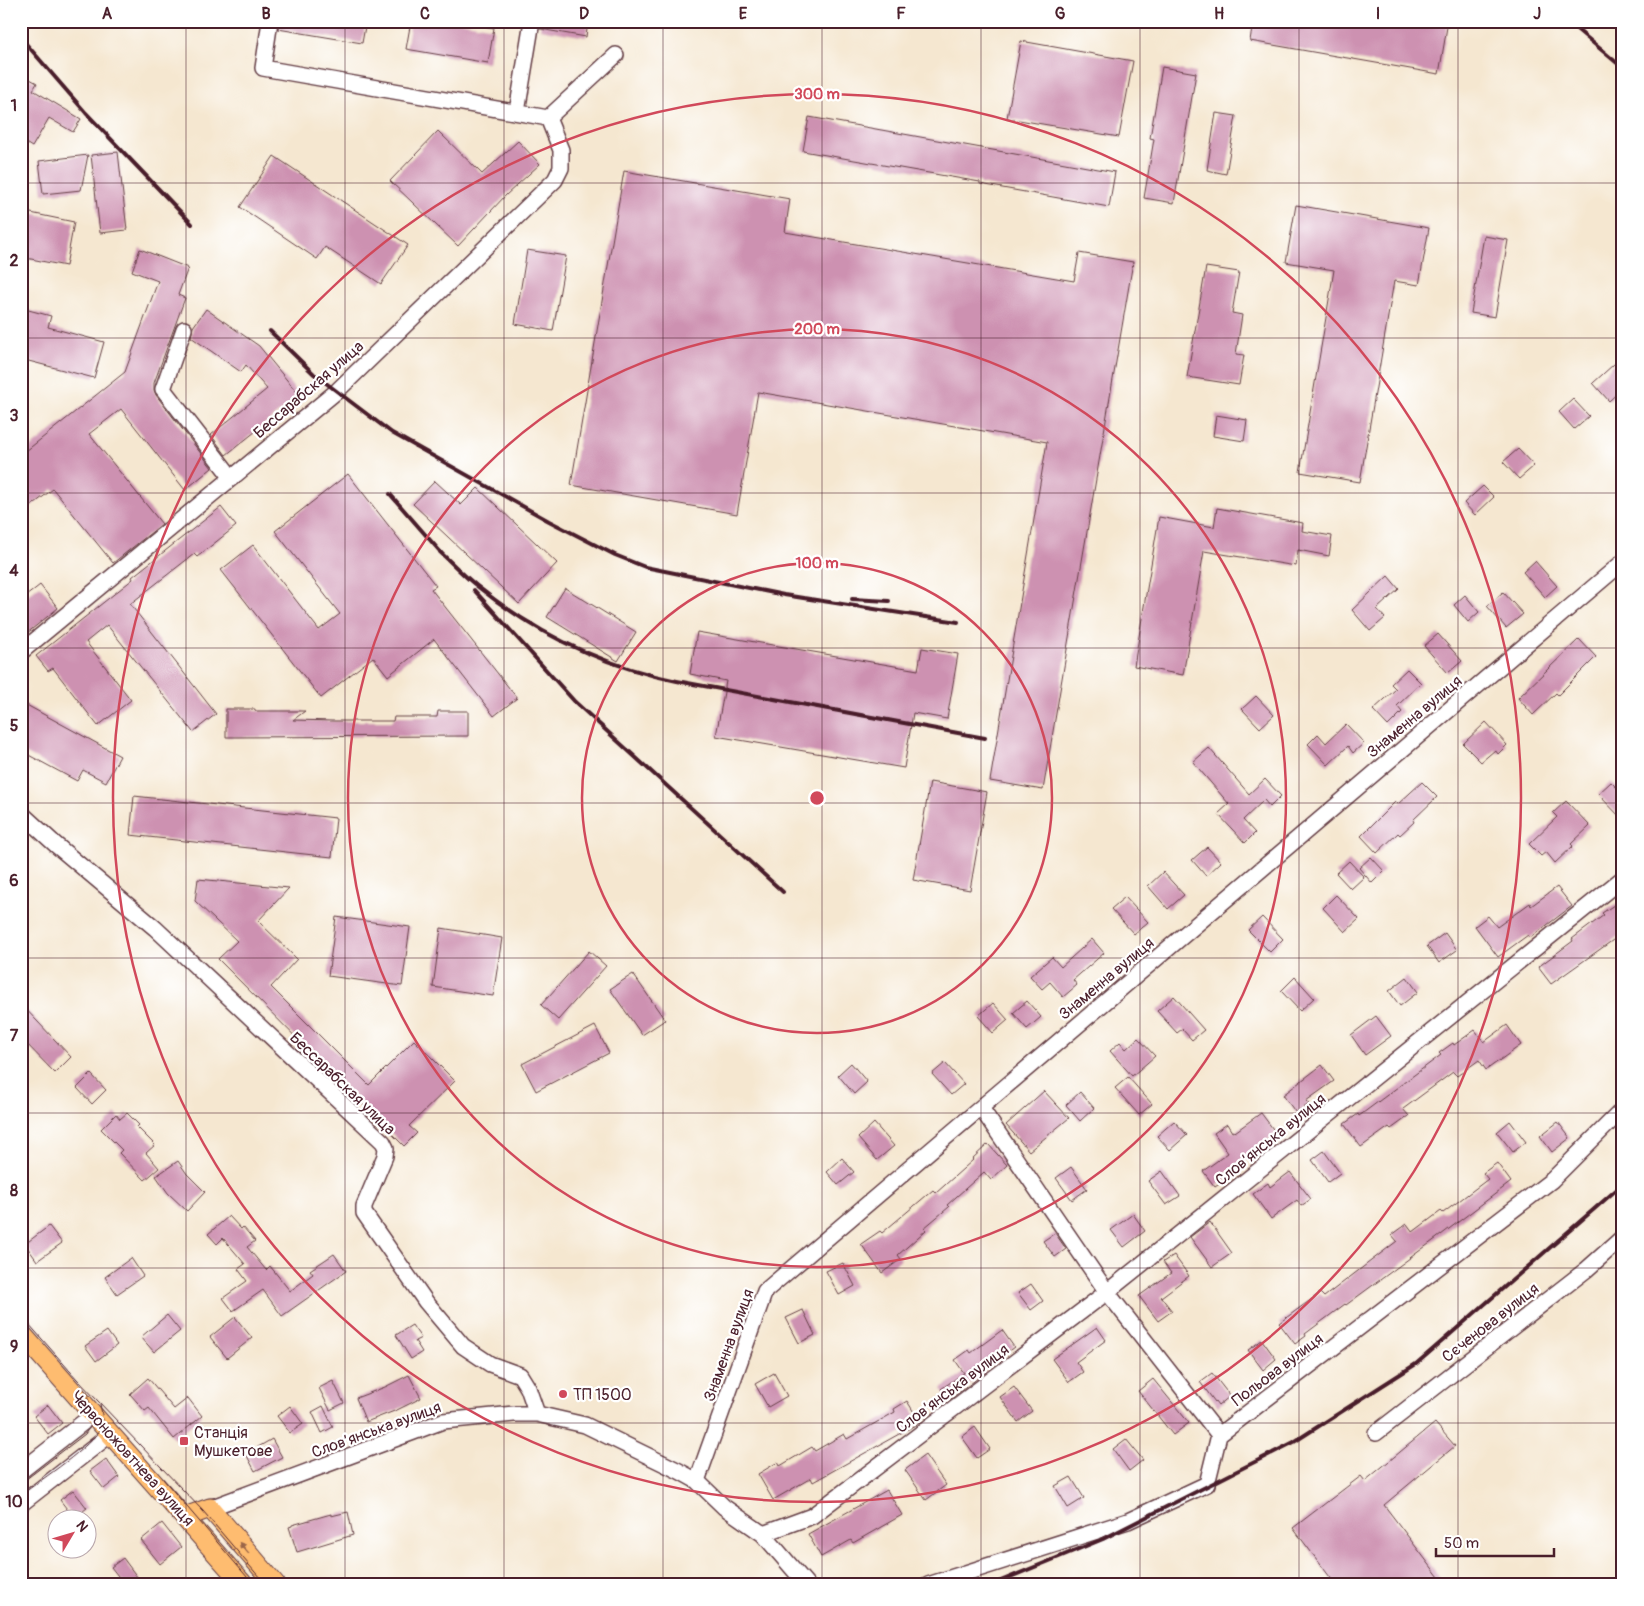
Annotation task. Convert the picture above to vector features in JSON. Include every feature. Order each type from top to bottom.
[{"type":"main road","name":"Червоножовтнева вулиця","points":[[21,1333],[244,1585]]},
{"type":"main road","name":"Червоножовтнева вулиця","points":[[210,1508],[276,1585]]},
{"type":"main road","points":[[185,1517],[210,1508]]},
{"type":"street","points":[[270,21],[263,68],[548,118],[616,55]]},
{"type":"street","points":[[517,112],[531,21]]},
{"type":"street","name":"Бессарабская улица","points":[[21,652],[337,391],[554,180],[561,168],[561,150],[548,118]]},
{"type":"street","points":[[184,329],[163,389],[232,478]]},
{"type":"street","name":"Знаменна вулиця","points":[[697,1481],[765,1291],[1623,562]]},
{"type":"street","name":"Бессарабская улица","points":[[21,813],[155,928],[383,1142],[386,1148],[385,1156],[364,1206],[364,1212],[426,1302],[463,1346],[490,1364],[520,1375],[528,1388],[537,1414]]},
{"type":"street","name":"Слов’янська вулиця","points":[[210,1508],[444,1421],[514,1414],[537,1414],[585,1425],[697,1481],[724,1507],[763,1534],[812,1516],[1107,1292],[1623,878]]},
{"type":"street","points":[[928,1585],[1128,1521],[1207,1484],[1219,1435],[1107,1292],[980,1108]]},
{"type":"street","name":"Польова вулиця","points":[[1219,1435],[1552,1180],[1623,1109]]},
{"type":"street","name":"Сєченова вулиця","points":[[1376,1433],[1586,1270],[1623,1237]]},
{"type":"street","points":[[21,1471],[94,1414]]},
{"type":"street","points":[[21,1504],[111,1434]]},
{"type":"street","points":[[763,1534],[807,1585]]},
{"type":"building","points":[[279,21],[366,21],[362,43],[278,29]]},
{"type":"building","points":[[411,21],[455,21],[494,28],[488,63],[406,49]]},
{"type":"building","points":[[541,21],[588,21],[586,37],[540,29]]},
{"type":"building","points":[[1253,21],[1448,21],[1439,74],[1250,41]]},
{"type":"building","points":[[1021,41],[1133,61],[1119,137],[1007,118]]},
{"type":"building","points":[[1162,67],[1196,73],[1174,203],[1144,198],[1154,139],[1150,138]]},
{"type":"building","points":[[21,74],[37,83],[33,90],[81,119],[73,132],[49,118],[32,147],[21,140]]},
{"type":"building","points":[[1216,113],[1236,116],[1226,174],[1207,170]]},
{"type":"building","points":[[809,117],[1115,172],[1109,207],[803,151]]},
{"type":"building","points":[[438,131],[482,174],[518,141],[540,164],[506,195],[458,246],[390,181]]},
{"type":"building","points":[[118,152],[127,230],[100,233],[91,155]]},
{"type":"building","points":[[88,155],[81,190],[43,194],[39,161]]},
{"type":"building","points":[[274,156],[408,245],[381,284],[325,247],[317,259],[240,207]]},
{"type":"building","points":[[624,171],[790,199],[785,232],[1074,281],[1079,253],[1133,262],[1043,790],[990,781],[1047,442],[758,392],[737,514],[571,485]]},
{"type":"building","points":[[1296,205],[1429,228],[1419,285],[1394,281],[1360,482],[1300,472],[1334,270],[1286,262]]},
{"type":"building","points":[[21,211],[74,222],[66,266],[21,257]]},
{"type":"building","points":[[1484,236],[1508,240],[1495,317],[1471,313]]},
{"type":"building","points":[[140,249],[188,268],[178,295],[185,298],[154,383],[154,390],[212,468],[185,490],[121,409],[89,434],[162,524],[113,563],[53,489],[21,514],[21,455],[125,372],[158,281],[132,271]]},
{"type":"building","points":[[527,250],[566,256],[553,331],[515,324]]},
{"type":"building","points":[[1206,267],[1239,272],[1232,313],[1242,315],[1236,354],[1244,355],[1239,385],[1187,377]]},
{"type":"building","points":[[21,308],[51,316],[48,327],[104,342],[94,378],[21,359]]},
{"type":"building","points":[[206,309],[259,346],[300,396],[226,455],[211,435],[267,389],[246,365],[241,372],[191,337],[193,327]]},
{"type":"building","points":[[1623,356],[1623,388],[1609,401],[1593,383]]},
{"type":"building","points":[[1573,399],[1589,416],[1574,429],[1559,412]]},
{"type":"building","points":[[1216,415],[1247,420],[1244,441],[1213,436]]},
{"type":"building","points":[[1518,449],[1534,466],[1519,479],[1503,462]]},
{"type":"building","points":[[348,474],[436,586],[431,589],[517,698],[494,716],[434,639],[388,676],[373,657],[321,698],[221,570],[253,545],[319,630],[340,614],[275,531]]},
{"type":"building","points":[[435,481],[461,505],[478,488],[557,563],[519,604],[413,504]]},
{"type":"building","points":[[1483,486],[1494,497],[1475,515],[1464,503]]},
{"type":"building","points":[[221,507],[236,526],[197,557],[194,554],[130,604],[216,714],[193,732],[107,625],[86,642],[131,700],[98,726],[53,668],[48,671],[36,656]]},
{"type":"building","points":[[1217,508],[1303,523],[1302,531],[1332,536],[1329,556],[1298,550],[1296,566],[1204,551],[1183,675],[1134,666],[1159,517],[1214,527]]},
{"type":"building","points":[[1535,561],[1557,586],[1545,597],[1523,572]]},
{"type":"building","points":[[1388,576],[1399,589],[1377,609],[1385,618],[1370,631],[1352,610]]},
{"type":"building","points":[[40,585],[58,608],[21,638],[21,600]]},
{"type":"building","points":[[565,588],[636,632],[618,661],[547,617]]},
{"type":"building","points":[[1503,592],[1523,614],[1506,628],[1487,606]]},
{"type":"building","points":[[1465,595],[1479,612],[1468,622],[1454,605]]},
{"type":"building","points":[[697,632],[918,670],[922,648],[958,654],[947,719],[913,713],[904,768],[716,736],[726,681],[690,674]]},
{"type":"building","points":[[1438,634],[1462,661],[1448,673],[1424,646]]},
{"type":"building","points":[[1579,639],[1596,657],[1558,695],[1556,693],[1533,715],[1518,698]]},
{"type":"building","points":[[1407,669],[1421,683],[1397,706],[1402,712],[1388,726],[1373,710],[1396,689],[1391,684]]},
{"type":"building","points":[[1256,696],[1274,715],[1260,728],[1242,709]]},
{"type":"building","points":[[21,702],[120,756],[106,782],[83,770],[77,781],[21,751]]},
{"type":"building","points":[[226,709],[305,711],[293,720],[333,721],[393,721],[394,717],[437,717],[438,711],[468,711],[468,736],[226,737]]},
{"type":"building","points":[[1486,722],[1507,745],[1498,754],[1495,750],[1481,762],[1463,744]]},
{"type":"building","points":[[1346,724],[1364,743],[1353,753],[1348,746],[1328,765],[1308,744],[1318,734],[1326,743]]},
{"type":"building","points":[[1209,748],[1249,794],[1265,779],[1281,796],[1270,807],[1264,800],[1243,820],[1255,833],[1245,843],[1218,814],[1229,804],[1193,762]]},
{"type":"building","points":[[930,782],[987,792],[970,890],[913,880]]},
{"type":"building","points":[[1422,782],[1437,797],[1413,820],[1414,822],[1400,835],[1398,833],[1377,853],[1361,836],[1395,802],[1398,804]]},
{"type":"building","points":[[1611,782],[1623,794],[1623,820],[1598,794]]},
{"type":"building","points":[[134,796],[336,818],[332,857],[130,835]]},
{"type":"building","points":[[1566,801],[1590,826],[1555,863],[1546,852],[1541,856],[1529,844],[1557,817],[1553,813]]},
{"type":"building","points":[[1207,847],[1221,862],[1206,876],[1192,860]]},
{"type":"building","points":[[1371,857],[1384,871],[1372,883],[1359,868]]},
{"type":"building","points":[[1349,861],[1364,877],[1351,889],[1336,873]]},
{"type":"building","points":[[1163,872],[1184,895],[1168,909],[1148,886]]},
{"type":"building","points":[[198,879],[289,888],[258,921],[297,959],[271,987],[369,1085],[414,1040],[455,1081],[409,1126],[417,1133],[404,1146],[218,959],[237,941],[195,901]]},
{"type":"building","points":[[1557,887],[1572,906],[1530,938],[1528,935],[1498,957],[1475,926],[1488,916],[1497,927],[1530,903],[1531,906]]},
{"type":"building","points":[[1336,895],[1359,919],[1345,932],[1323,908]]},
{"type":"building","points":[[1125,897],[1148,922],[1134,934],[1111,909]]},
{"type":"building","points":[[1617,903],[1623,911],[1623,933],[1551,984],[1538,967],[1573,941],[1572,939],[1604,915],[1602,913]]},
{"type":"building","points":[[336,917],[410,927],[402,986],[328,976]]},
{"type":"building","points":[[1262,917],[1283,939],[1270,952],[1248,930]]},
{"type":"building","points":[[441,928],[502,938],[493,996],[433,987]]},
{"type":"building","points":[[1445,933],[1457,950],[1439,963],[1427,946]]},
{"type":"building","points":[[1092,939],[1104,953],[1073,980],[1077,985],[1063,997],[1050,982],[1042,989],[1030,976],[1052,957],[1061,967]]},
{"type":"building","points":[[589,951],[606,966],[558,1020],[541,1005]]},
{"type":"building","points":[[633,974],[665,1020],[642,1035],[610,989]]},
{"type":"building","points":[[1295,977],[1314,998],[1300,1011],[1281,991]]},
{"type":"building","points":[[1407,977],[1418,992],[1400,1006],[1389,991]]},
{"type":"building","points":[[1174,996],[1204,1030],[1192,1040],[1182,1029],[1177,1033],[1157,1011]]},
{"type":"building","points":[[1027,1001],[1041,1017],[1027,1029],[1013,1013]]},
{"type":"building","points":[[993,1003],[1008,1020],[993,1033],[978,1016]]},
{"type":"building","points":[[21,1004],[71,1057],[55,1073],[21,1038]]},
{"type":"building","points":[[1376,1016],[1391,1036],[1365,1055],[1351,1035]]},
{"type":"building","points":[[1507,1025],[1521,1045],[1486,1070],[1479,1060],[1457,1076],[1453,1072],[1403,1109],[1409,1116],[1391,1129],[1389,1127],[1361,1147],[1344,1124],[1358,1114],[1359,1116],[1441,1055],[1439,1053],[1453,1043],[1454,1045],[1475,1030],[1484,1042]]},
{"type":"building","points":[[595,1026],[609,1053],[536,1091],[522,1064]]},
{"type":"building","points":[[1138,1038],[1155,1056],[1132,1076],[1110,1051],[1120,1042],[1126,1049]]},
{"type":"building","points":[[851,1063],[867,1082],[854,1094],[838,1075]]},
{"type":"building","points":[[945,1063],[964,1084],[951,1095],[932,1074]]},
{"type":"building","points":[[1322,1065],[1334,1081],[1306,1101],[1309,1104],[1296,1113],[1283,1095]]},
{"type":"building","points":[[91,1074],[106,1090],[92,1104],[77,1088]]},
{"type":"building","points":[[1128,1077],[1152,1104],[1139,1115],[1115,1088]]},
{"type":"building","points":[[1044,1091],[1069,1118],[1029,1151],[1006,1125]]},
{"type":"building","points":[[1080,1092],[1094,1108],[1080,1121],[1066,1105]]},
{"type":"building","points":[[127,1113],[139,1125],[137,1127],[155,1145],[146,1153],[159,1168],[145,1180],[119,1153],[122,1150],[101,1129],[116,1114],[120,1119]]},
{"type":"building","points":[[1261,1113],[1276,1133],[1225,1174],[1228,1178],[1215,1187],[1203,1171],[1228,1153],[1214,1133],[1227,1124],[1232,1132],[1235,1132]]},
{"type":"building","points":[[1174,1121],[1187,1135],[1170,1150],[1157,1136]]},
{"type":"building","points":[[1510,1121],[1526,1142],[1513,1152],[1497,1132]]},
{"type":"building","points":[[1558,1122],[1570,1138],[1552,1152],[1540,1136]]},
{"type":"building","points":[[874,1123],[894,1146],[877,1160],[858,1138]]},
{"type":"building","points":[[988,1144],[1007,1165],[991,1180],[984,1172],[947,1205],[949,1207],[924,1228],[926,1230],[898,1255],[901,1259],[882,1273],[861,1244],[880,1231],[882,1233],[933,1190],[936,1193]]},
{"type":"building","points":[[1324,1151],[1340,1173],[1328,1182],[1312,1160]]},
{"type":"building","points":[[842,1158],[854,1172],[838,1185],[827,1172]]},
{"type":"building","points":[[178,1161],[187,1174],[205,1192],[187,1211],[168,1193],[156,1176]]},
{"type":"building","points":[[1497,1163],[1511,1182],[1305,1334],[1306,1336],[1295,1344],[1279,1323],[1320,1293],[1324,1297],[1397,1241],[1392,1235],[1407,1224],[1413,1232],[1441,1211],[1443,1213],[1488,1179],[1483,1173]]},
{"type":"building","points":[[1071,1167],[1087,1189],[1072,1200],[1056,1178]]},
{"type":"building","points":[[1162,1171],[1180,1196],[1166,1205],[1148,1181]]},
{"type":"building","points":[[1290,1172],[1311,1199],[1301,1206],[1297,1200],[1271,1219],[1253,1194],[1268,1183],[1270,1187]]},
{"type":"building","points":[[1133,1214],[1145,1231],[1124,1247],[1111,1230]]},
{"type":"building","points":[[229,1216],[241,1229],[243,1227],[255,1241],[247,1247],[266,1270],[270,1266],[290,1291],[313,1274],[310,1270],[334,1254],[346,1271],[282,1316],[263,1290],[233,1311],[223,1298],[247,1281],[238,1269],[245,1264],[223,1238],[217,1244],[208,1234]]},
{"type":"building","points":[[1210,1222],[1232,1253],[1212,1267],[1190,1237]]},
{"type":"building","points":[[49,1226],[62,1243],[37,1261],[25,1244]]},
{"type":"building","points":[[1055,1233],[1066,1249],[1055,1257],[1043,1241]]},
{"type":"building","points":[[1174,1255],[1189,1276],[1161,1297],[1172,1311],[1158,1321],[1139,1296],[1171,1273],[1163,1262]]},
{"type":"building","points":[[131,1258],[143,1276],[117,1294],[105,1277]]},
{"type":"building","points":[[843,1263],[855,1286],[839,1295],[826,1271]]},
{"type":"building","points":[[1031,1284],[1043,1301],[1031,1310],[1018,1293]]},
{"type":"building","points":[[803,1310],[815,1335],[799,1343],[786,1318]]},
{"type":"building","points":[[167,1315],[180,1331],[154,1352],[141,1337]]},
{"type":"building","points":[[235,1317],[252,1338],[227,1358],[210,1337]]},
{"type":"building","points":[[412,1325],[421,1338],[415,1341],[422,1352],[411,1359],[396,1335]]},
{"type":"building","points":[[1097,1327],[1106,1340],[1076,1362],[1083,1372],[1069,1382],[1052,1359]]},
{"type":"building","points":[[1002,1330],[1014,1347],[983,1370],[986,1372],[949,1400],[941,1389],[964,1373],[955,1360],[969,1350],[971,1353]]},
{"type":"building","points":[[107,1331],[117,1345],[96,1361],[85,1346]]},
{"type":"building","points":[[1262,1340],[1276,1359],[1263,1370],[1248,1350]]},
{"type":"building","points":[[774,1373],[787,1396],[768,1407],[755,1384]]},
{"type":"building","points":[[1212,1373],[1230,1396],[1218,1406],[1200,1382]]},
{"type":"building","points":[[409,1375],[421,1398],[366,1422],[356,1398]]},
{"type":"building","points":[[148,1378],[174,1409],[188,1398],[202,1416],[174,1439],[149,1408],[145,1411],[130,1394]]},
{"type":"building","points":[[1153,1379],[1189,1423],[1173,1435],[1138,1391]]},
{"type":"building","points":[[333,1381],[344,1403],[330,1410],[319,1388]]},
{"type":"building","points":[[1014,1387],[1032,1411],[1018,1422],[1000,1397]]},
{"type":"building","points":[[907,1401],[920,1422],[813,1482],[811,1478],[773,1500],[758,1474],[778,1462],[780,1466],[812,1447],[815,1451],[844,1434],[847,1439],[895,1412],[894,1409]]},
{"type":"building","points":[[48,1405],[62,1423],[48,1434],[34,1416]]},
{"type":"building","points":[[290,1406],[303,1424],[290,1433],[277,1416]]},
{"type":"building","points":[[323,1406],[333,1427],[322,1433],[312,1412]]},
{"type":"building","points":[[1435,1423],[1455,1446],[1384,1505],[1445,1585],[1336,1585],[1293,1528],[1361,1476],[1365,1481]]},
{"type":"building","points":[[975,1427],[990,1449],[977,1458],[962,1437]]},
{"type":"building","points":[[272,1439],[282,1457],[255,1471],[246,1454]]},
{"type":"building","points":[[1126,1439],[1143,1460],[1129,1471],[1113,1449]]},
{"type":"building","points":[[925,1455],[946,1485],[926,1500],[905,1470]]},
{"type":"building","points":[[106,1459],[119,1477],[104,1489],[90,1471]]},
{"type":"building","points":[[1071,1477],[1084,1498],[1068,1508],[1055,1486]]},
{"type":"building","points":[[73,1490],[87,1508],[66,1508],[60,1500]]},
{"type":"building","points":[[887,1490],[902,1515],[853,1543],[851,1540],[821,1557],[808,1534]]},
{"type":"building","points":[[348,1512],[353,1535],[297,1552],[289,1527],[331,1514],[331,1516]]},
{"type":"building","points":[[162,1523],[181,1547],[160,1564],[141,1540]]},
{"type":"building","points":[[123,1558],[143,1585],[125,1585],[111,1567]]},
{"type":"tram line","points":[[21,1315],[77,1379],[203,1511],[266,1585]]},
{"type":"tram line","points":[[21,1483],[85,1434],[96,1417],[85,1392]]},
{"type":"tram line","points":[[21,1495],[66,1462],[97,1434],[104,1425],[100,1404]]},
{"type":"tram line","points":[[163,1479],[254,1585]]},
{"type":"railway","points":[[1567,21],[1623,68]]},
{"type":"railway","points":[[21,38],[86,113],[192,224]]},
{"type":"railway","points":[[270,331],[314,374],[392,433],[549,521],[615,555],[645,567],[784,595],[958,622]]},
{"type":"railway","points":[[390,494],[444,556]]},
{"type":"railway","points":[[440,552],[472,582],[522,619],[571,646],[623,666],[677,681],[985,738]]},
{"type":"railway","points":[[474,590],[575,702],[783,892]]},
{"type":"railway","points":[[852,599],[889,601]]},
{"type":"railway","points":[[991,1585],[1103,1539],[1294,1442],[1416,1364],[1623,1184]]},
{"type":"place","name":"ТП 1500","points":[[563,1394]]},
{"type":"place","name":"Станція Мушкетове","points":[[184,1441]]}]
